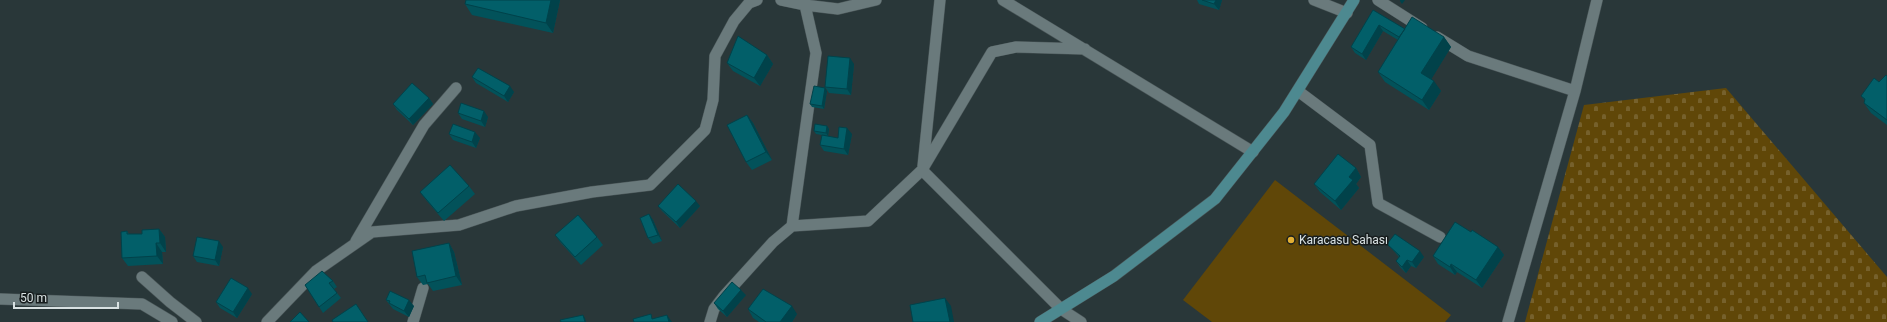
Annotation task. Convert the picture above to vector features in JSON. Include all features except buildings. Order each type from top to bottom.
[{"type":"main road","points":[[1040,322],[1114,276],[1215,199],[1284,112],[1354,0]]},
{"type":"street","points":[[267,322],[316,271],[372,232],[459,225],[516,206],[592,192],[650,185],[705,130],[713,100],[715,56],[734,21],[749,3],[757,0]]},
{"type":"street","points":[[781,0],[838,9],[876,0]]},
{"type":"street","points":[[922,170],[940,0]]},
{"type":"street","points":[[1003,0],[1253,152]]},
{"type":"street","points":[[1314,0],[1347,13]]},
{"type":"street","points":[[1378,0],[1468,56],[1575,91]]},
{"type":"street","points":[[1508,322],[1575,91],[1597,0]]},
{"type":"street","points":[[792,226],[816,54],[805,5]]},
{"type":"street","points":[[710,322],[714,309],[724,296],[773,242],[792,226],[868,221],[922,170],[992,52],[1016,47],[1085,49]]},
{"type":"street","points":[[354,244],[424,125],[456,88]]},
{"type":"street","points":[[1298,91],[1370,146],[1378,203],[1440,237]]},
{"type":"street","points":[[922,170],[1061,309],[1081,322]]},
{"type":"street","points":[[142,277],[170,302],[196,322]]},
{"type":"street","points":[[413,322],[423,288]]},
{"type":"street","points":[[0,299],[142,304],[172,322]]},
{"type":"green space","points":[[1726,88],[1887,277],[1887,322],[1525,322],[1584,105]]},
{"type":"green space","name":"Karacasu Sahası","points":[[1275,180],[1451,315],[1445,322],[1212,322],[1183,300]]},
{"type":"place","name":"Karacasu Sahası","points":[[1291,240]]}]
